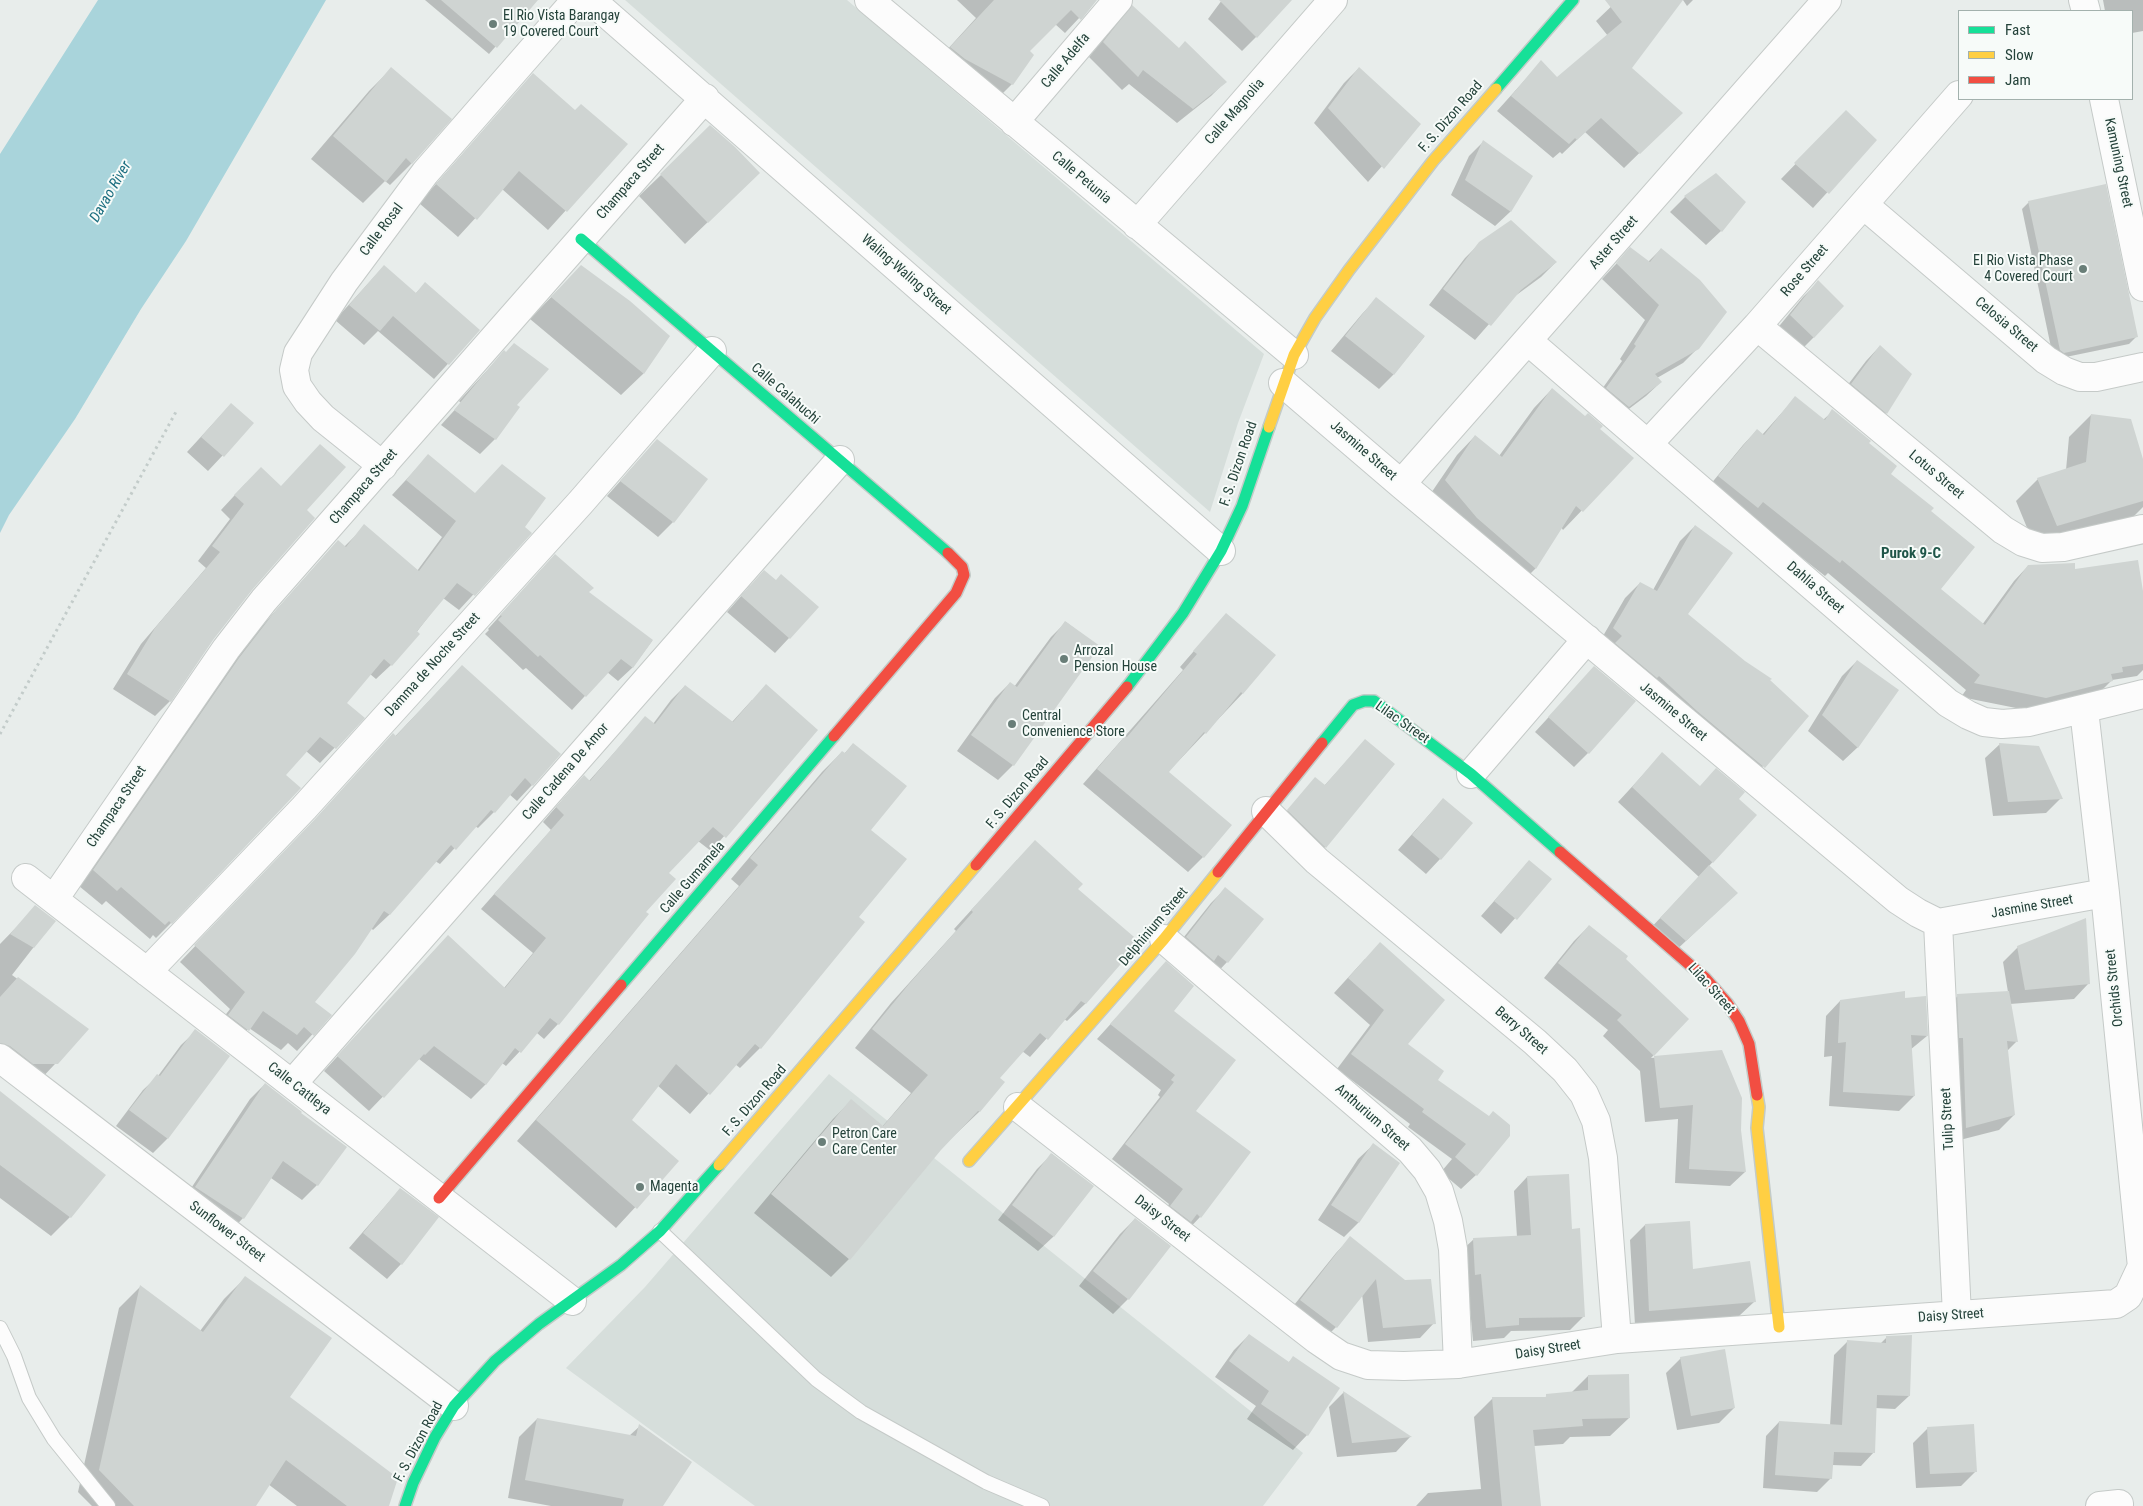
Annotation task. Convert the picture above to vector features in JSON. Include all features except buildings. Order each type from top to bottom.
[{"type":"street","name":"Calle Rosal","points":[[383,466],[323,418],[308,402],[296,386],[294,370],[298,353],[344,282],[425,173],[576,0]]},
{"type":"street","name":"Waling-Waling Street","points":[[591,0],[1221,551]]},
{"type":"street","name":"Calle Adelfa","points":[[1014,122],[1118,0]]},
{"type":"street","name":"Calle Magnolia","points":[[1137,225],[1333,0]]},
{"type":"street","name":"F. S. Dizon Road","points":[[405,1506],[413,1483],[435,1437],[454,1406],[495,1361],[539,1324],[621,1265],[660,1231],[754,1126],[1130,684],[1183,613],[1221,551],[1242,506],[1294,355],[1315,318],[1349,270],[1433,161],[1573,0]]},
{"type":"street","name":"Aster Street","points":[[1401,484],[1827,0]]},
{"type":"street","name":"Calle Petunia","points":[[886,5],[1014,122],[1294,355]]},
{"type":"street","name":"Rose Street","points":[[1648,444],[1757,326],[1958,96]]},
{"type":"street","name":"Champaca Street","points":[[54,899],[226,649],[264,600],[704,98]]},
{"type":"street","name":"Kamuning Street","points":[[2104,100],[2143,287]]},
{"type":"street","name":"Celosia Street","points":[[1864,205],[2046,360],[2064,372],[2080,377],[2096,377],[2143,367]]},
{"type":"street","name":"Calle Calahuchi","points":[[581,239],[956,560],[962,567],[964,575]]},
{"type":"street","name":"Lotus Street","points":[[1757,326],[2002,530],[2023,542],[2042,548],[2063,547],[2143,529]]},
{"type":"street","name":"Dahlia Street","points":[[1528,341],[1948,703],[1984,722],[2002,724],[2029,722],[2143,694]]},
{"type":"street","name":"Damma de Noche Street","points":[[147,972],[311,800],[581,502],[712,351]]},
{"type":"street","name":"Jasmine Street","points":[[1283,383],[1898,900],[1938,923],[2105,893]]},
{"type":"street","name":"Calle Cadena De Amor","points":[[292,1084],[840,460]]},
{"type":"street","name":"Calle Gumamela","points":[[439,1198],[956,593],[964,575]]},
{"type":"street","points":[[1472,774],[1587,639]]},
{"type":"street","name":"Lilac Street","points":[[1353,705],[1364,701],[1374,701],[1472,774],[1704,978],[1727,1003],[1739,1021],[1749,1044],[1757,1090],[1759,1107],[1756,1128],[1779,1326]]},
{"type":"street","name":"Delphinium Street","points":[[969,1160],[1018,1107],[1164,939],[1353,705]]},
{"type":"street","name":"Orchids Street","points":[[2084,710],[2105,893],[2142,1265]]},
{"type":"street","name":"Berry Street","points":[[1266,811],[1317,861],[1535,1042],[1565,1070],[1584,1094],[1596,1121],[1603,1158],[1617,1339]]},
{"type":"street","name":"Calle Cattleya","points":[[26,878],[572,1301]]},
{"type":"street","name":"Tulip Street","points":[[1938,923],[1957,1315]]},
{"type":"street","name":"Anthurium Street","points":[[1164,939],[1410,1150],[1427,1170],[1441,1198],[1448,1221],[1453,1249],[1458,1364]]},
{"type":"street","name":"Sunflower Street","points":[[0,1058],[454,1406]]},
{"type":"street","name":"Daisy Street","points":[[1018,1107],[1316,1339],[1341,1356],[1368,1365],[1458,1364],[1617,1339],[1779,1326],[2116,1304],[2128,1296],[2142,1265]]},
{"type":"lane","points":[[660,1231],[816,1379],[861,1412],[986,1482],[1042,1506]]},
{"type":"lane","points":[[0,1328],[14,1356],[29,1398],[54,1439],[108,1506]]},
{"type":"path","points":[[0,734],[177,410]]},
{"type":"shaded area","points":[[625,0],[847,0],[1264,354],[1238,423],[1210,512]]},
{"type":"shaded area","points":[[829,1074],[1303,1453],[1263,1506],[755,1506],[566,1368],[645,1287]]},
{"type":"water","name":"Davao River","points":[[98,0],[326,0],[186,241],[141,309],[75,419],[9,515],[0,533],[0,154]]},
{"type":"traffic: fast","points":[[1496,89],[1573,0]]},
{"type":"traffic: fast","points":[[581,239],[948,553]]},
{"type":"traffic: fast","points":[[1127,687],[1183,613],[1221,551],[1242,506],[1269,427]]},
{"type":"traffic: fast","points":[[1322,743],[1353,705],[1364,701],[1374,701],[1471,774],[1560,852]]},
{"type":"traffic: fast","points":[[621,985],[834,736]]},
{"type":"traffic: fast","points":[[405,1506],[413,1483],[435,1437],[454,1406],[495,1361],[539,1324],[621,1265],[660,1231],[719,1165]]},
{"type":"traffic: slow","points":[[1269,427],[1294,355],[1315,318],[1349,270],[1433,161],[1496,89]]},
{"type":"traffic: slow","points":[[719,1165],[976,865]]},
{"type":"traffic: slow","points":[[969,1161],[1164,939],[1218,872]]},
{"type":"traffic: slow","points":[[1757,1095],[1759,1107],[1757,1128],[1779,1327]]},
{"type":"traffic: jam","points":[[834,736],[956,593],[964,575],[962,567],[948,553]]},
{"type":"traffic: jam","points":[[976,865],[1127,687]]},
{"type":"traffic: jam","points":[[1218,872],[1322,743]]},
{"type":"traffic: jam","points":[[1560,852],[1705,978],[1727,1003],[1739,1021],[1749,1044],[1757,1095]]},
{"type":"traffic: jam","points":[[439,1198],[621,985]]},
{"type":"place","name":"El Rio Vista Barangay 19 Covered Court","points":[[493,24]]},
{"type":"place","name":"El Rio Vista Phase 4 Covered Court","points":[[2083,269]]},
{"type":"place","name":"Arrozal Pension House","points":[[1064,659]]},
{"type":"place","name":"Central Convenience Store","points":[[1012,724]]},
{"type":"place","name":"Petron Care Care Center","points":[[822,1142]]},
{"type":"place","name":"Magenta","points":[[640,1187]]},
{"type":"district","name":"Purok 9-C","points":[[1911,554]]}]
